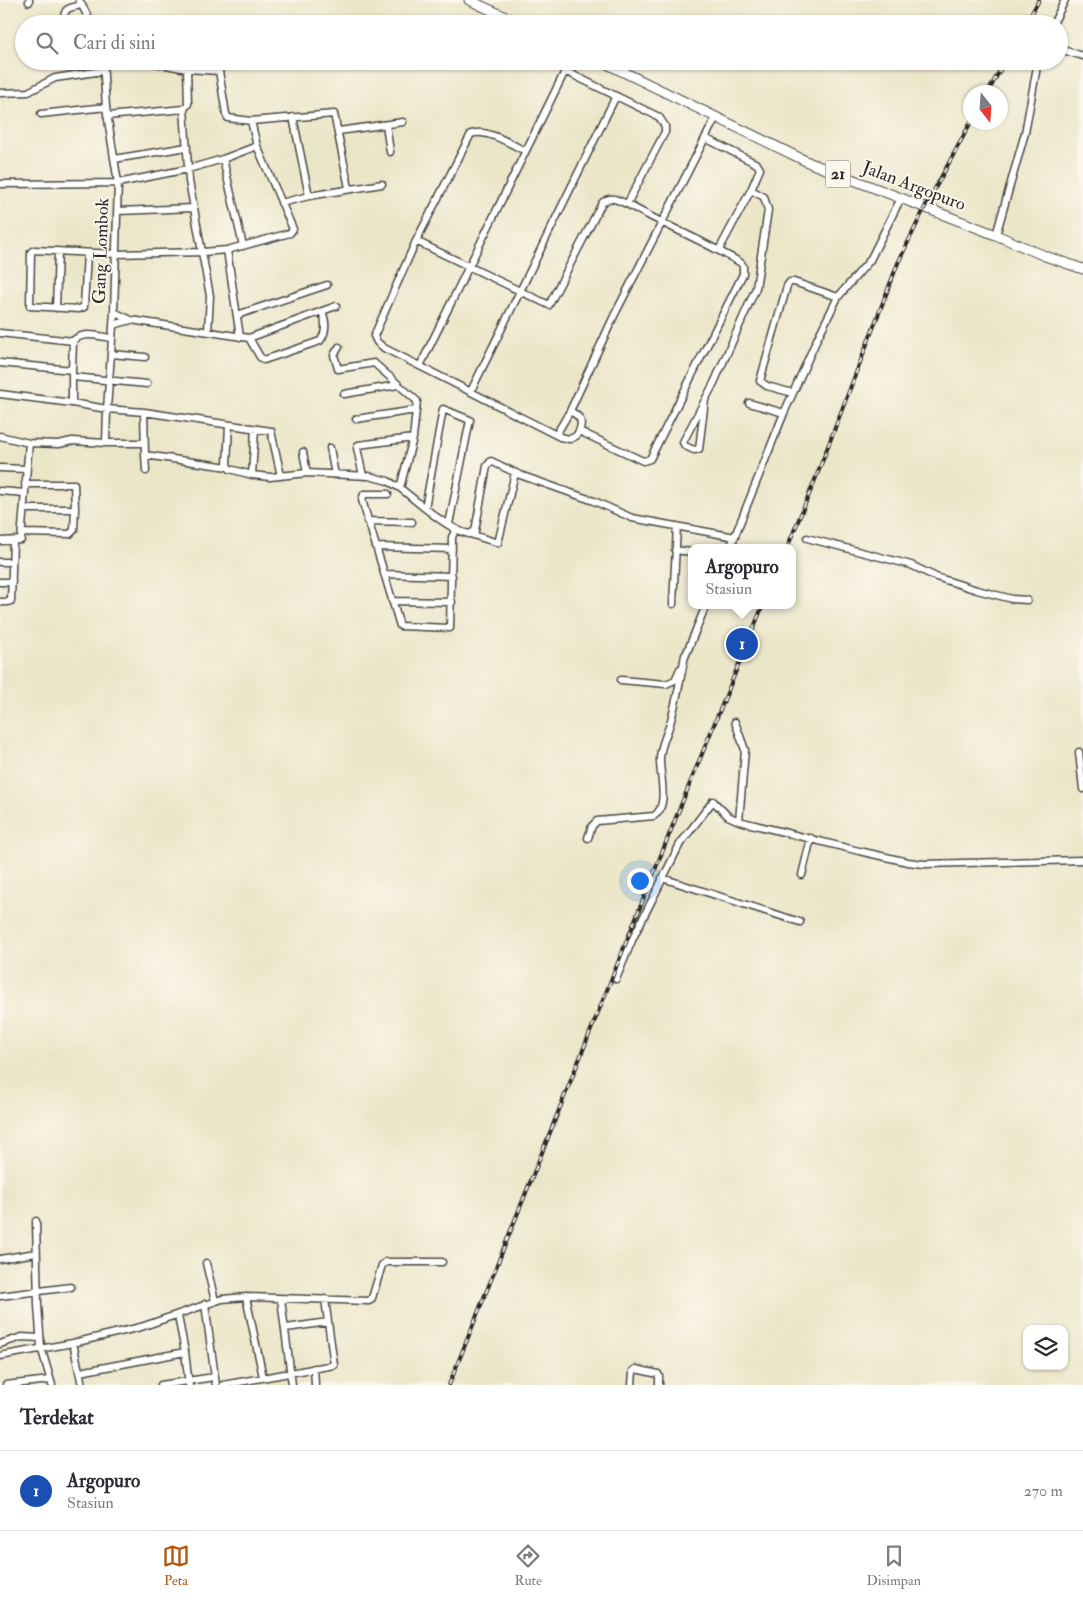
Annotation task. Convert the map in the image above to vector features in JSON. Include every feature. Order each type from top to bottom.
[{"type":"highway","points":[[469,0],[502,15]]},
{"type":"highway","name":"Jalan Argopuro","points":[[619,70],[810,163],[1045,256],[1083,269]]},
{"type":"street","points":[[1058,15],[1065,0]]},
{"type":"street","points":[[64,15],[66,9],[80,3],[87,15]]},
{"type":"street","points":[[1068,52],[1083,56]]},
{"type":"street","points":[[187,70],[188,104],[184,109],[188,169],[210,296],[208,331]]},
{"type":"street","points":[[203,70],[219,71],[228,118],[251,121],[332,113],[335,116],[339,131],[349,188]]},
{"type":"street","points":[[996,235],[1025,133],[1036,70]]},
{"type":"street","points":[[0,94],[28,92],[55,78],[103,71]]},
{"type":"street","name":"Gang Lombok","points":[[103,71],[107,116],[118,183],[114,312],[106,443]]},
{"type":"street","points":[[420,366],[564,71],[659,117],[665,126],[665,132],[627,204]]},
{"type":"street","points":[[471,391],[616,96]]},
{"type":"street","points":[[41,114],[106,107]]},
{"type":"street","points":[[107,116],[184,109]]},
{"type":"street","points":[[293,117],[309,196]]},
{"type":"street","points":[[556,435],[570,411],[614,316],[716,117]]},
{"type":"street","points":[[87,253],[84,307],[32,307],[29,300],[32,250],[116,254],[203,252],[227,250],[292,231],[292,227],[257,146],[251,121]]},
{"type":"street","points":[[339,131],[402,122]]},
{"type":"street","points":[[386,125],[390,152]]},
{"type":"street","points":[[525,151],[487,133],[478,131],[471,134],[416,241],[374,336],[377,342],[384,348],[566,439],[576,436],[582,424],[580,419],[570,411]]},
{"type":"street","points":[[705,138],[759,166],[759,172],[719,250]]},
{"type":"street","points":[[0,184],[118,183],[188,169],[257,146]]},
{"type":"street","points":[[114,159],[187,148]]},
{"type":"street","points":[[223,158],[242,246]]},
{"type":"street","points":[[281,203],[349,188],[382,184]]},
{"type":"street","points":[[705,400],[699,449],[694,450],[683,445],[683,442],[705,400],[756,288],[768,210],[764,197],[750,190]]},
{"type":"street","points":[[416,241],[549,305],[602,203],[612,197],[662,224],[719,250],[741,263],[743,274],[650,459],[643,460],[579,431]]},
{"type":"street","points":[[732,544],[784,413],[818,337],[838,297],[867,264],[901,198]]},
{"type":"street","points":[[118,211],[194,208]]},
{"type":"street","points":[[227,250],[240,337]]},
{"type":"street","points":[[56,308],[58,251]]},
{"type":"street","points":[[793,394],[767,386],[760,381],[787,286],[790,282],[794,282],[838,297]]},
{"type":"street","points":[[237,315],[327,285]]},
{"type":"street","points":[[114,312],[131,320],[249,338],[336,306]]},
{"type":"street","points":[[249,338],[260,358],[264,360],[320,341],[324,336],[326,324],[322,311]]},
{"type":"street","points":[[113,324],[131,320]]},
{"type":"street","points":[[0,333],[73,341]]},
{"type":"street","points":[[72,403],[73,341],[79,335],[111,338]]},
{"type":"street","points":[[339,347],[334,355],[338,369],[374,363],[417,401],[413,438],[400,488]]},
{"type":"street","points":[[111,354],[145,357]]},
{"type":"street","points":[[0,363],[147,384]]},
{"type":"street","points":[[344,394],[398,385]]},
{"type":"street","points":[[0,394],[107,409],[144,412],[271,431],[281,476]]},
{"type":"street","points":[[749,403],[784,413]]},
{"type":"street","points":[[425,508],[443,409],[470,420],[449,524]]},
{"type":"street","points":[[356,419],[416,410]]},
{"type":"street","points":[[144,412],[146,471]]},
{"type":"street","points":[[228,467],[229,425]]},
{"type":"street","points":[[252,475],[255,429]]},
{"type":"street","points":[[0,436],[29,442],[60,444],[72,441],[144,443]]},
{"type":"street","points":[[363,476],[358,445],[413,438]]},
{"type":"street","points":[[0,541],[20,540],[29,442]]},
{"type":"street","points":[[330,448],[335,475]]},
{"type":"street","points":[[303,452],[307,473]]},
{"type":"street","points":[[145,456],[228,467],[234,471],[252,475],[281,476],[307,473],[363,476],[380,479],[400,488],[456,529],[498,543],[515,473]]},
{"type":"street","points":[[469,534],[475,531],[488,463],[491,461],[515,473],[594,501],[632,518],[735,537]]},
{"type":"street","points":[[0,468],[27,465]]},
{"type":"street","points":[[22,533],[72,533],[76,509],[74,484],[25,484]]},
{"type":"street","points":[[0,492],[25,493]]},
{"type":"street","points":[[388,494],[364,494],[362,500],[400,626],[448,629],[452,626],[452,538],[456,529]]},
{"type":"street","points":[[24,509],[76,509]]},
{"type":"street","points":[[367,521],[412,522]]},
{"type":"street","points":[[674,604],[677,526]]},
{"type":"street","points":[[807,538],[911,565],[936,577],[977,590],[1027,600]]},
{"type":"street","points":[[0,602],[11,600],[13,541]]},
{"type":"street","points":[[376,547],[452,549]]},
{"type":"street","points":[[675,550],[688,552]]},
{"type":"street","points":[[0,562],[12,562]]},
{"type":"street","points":[[384,574],[452,576]]},
{"type":"street","points":[[0,582],[12,582]]},
{"type":"street","points":[[392,601],[452,602]]},
{"type":"street","points":[[620,680],[670,683],[675,680],[704,609]]},
{"type":"street","points":[[588,838],[592,826],[597,821],[654,816],[660,812],[663,799],[661,752],[673,713],[685,655]]},
{"type":"street","points":[[735,722],[744,746],[745,756],[739,820]]},
{"type":"street","points":[[1079,752],[1083,789]]},
{"type":"street","points":[[616,979],[633,938],[680,844],[714,801],[728,816],[739,820],[908,862],[924,864],[1083,860]]},
{"type":"street","points":[[802,876],[811,838]]},
{"type":"street","points":[[662,878],[800,922]]},
{"type":"street","points":[[6,1385],[51,1382],[40,1338],[36,1221]]},
{"type":"street","points":[[0,1258],[36,1253]]},
{"type":"street","points":[[0,1356],[41,1347],[73,1343],[141,1327],[178,1316],[215,1301],[246,1297],[366,1301],[371,1299],[382,1265],[386,1262],[442,1262]]},
{"type":"street","points":[[206,1263],[215,1301]]},
{"type":"street","points":[[0,1296],[71,1287]]},
{"type":"street","points":[[246,1297],[263,1377]]},
{"type":"street","points":[[281,1299],[292,1372],[292,1385]]},
{"type":"street","points":[[223,1385],[332,1366],[334,1363],[325,1299]]},
{"type":"street","points":[[205,1304],[216,1385]]},
{"type":"street","points":[[178,1316],[189,1383]]},
{"type":"street","points":[[286,1328],[328,1322]]},
{"type":"street","points":[[0,1344],[22,1337],[40,1338]]},
{"type":"street","points":[[73,1343],[82,1385]]},
{"type":"street","points":[[80,1372],[184,1352]]},
{"type":"street","points":[[314,1368],[315,1385]]},
{"type":"street","points":[[632,1385],[633,1371],[636,1369],[658,1374],[660,1376],[659,1385]]},
{"type":"street","points":[[161,1385],[189,1383],[214,1377]]},
{"type":"railway","points":[[1031,15],[1039,0]]},
{"type":"railway","points":[[992,85],[1000,70]]},
{"type":"railway","points":[[789,544],[898,263],[925,207],[967,130]]},
{"type":"railway","points":[[449,1385],[761,609]]},
{"type":"place","name":"Argopuro","points":[[742,644]]}]
